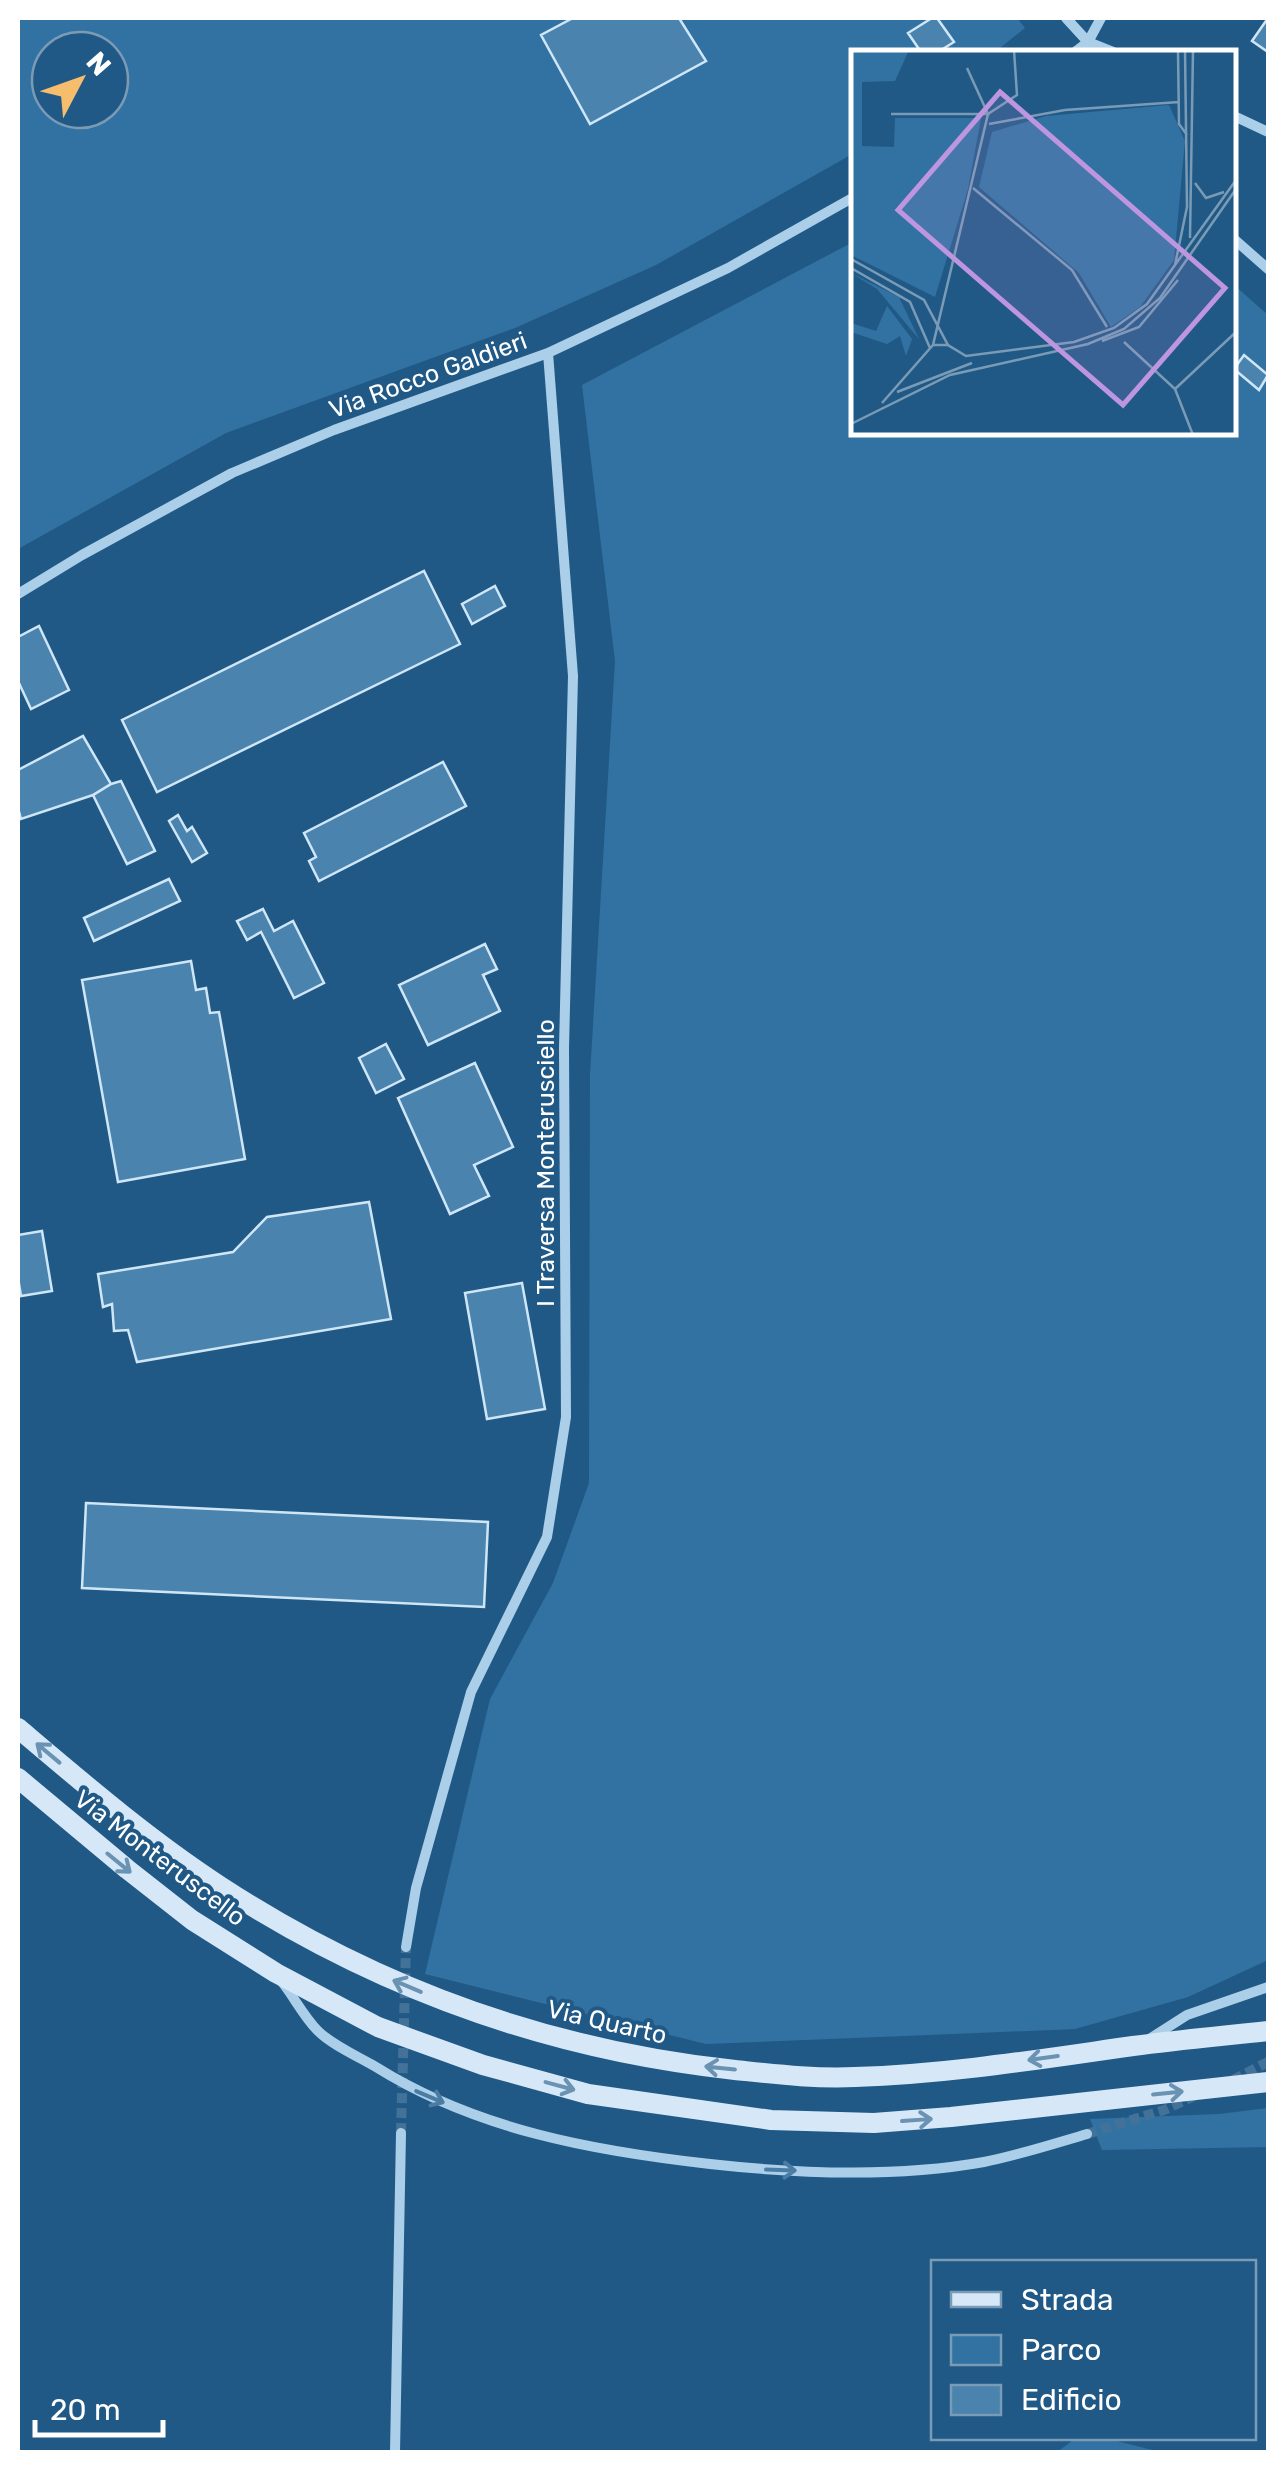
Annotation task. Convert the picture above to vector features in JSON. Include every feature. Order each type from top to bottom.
[{"type":"street","points":[[1066,18],[1088,42],[1108,50]]},
{"type":"street","points":[[1078,50],[1088,42],[1101,18]]},
{"type":"street","points":[[1236,117],[1268,132]]},
{"type":"street","name":"Via Rocco Galdieri","points":[[18,594],[232,472],[334,430],[548,353],[728,268],[851,199]]},
{"type":"street","points":[[1236,241],[1268,269]]},
{"type":"street","name":"I Traversa Monterusciello","points":[[406,1947],[416,1888],[471,1692],[547,1537],[566,1417],[564,1048],[573,676],[548,353]]},
{"type":"street","name":"Via Quarto","points":[[18,1728],[132,1824],[220,1886],[297,1932],[433,1997],[573,2042],[680,2064],[852,2078],[940,2072],[1268,2031]]},
{"type":"street","name":"Via Monteruscello","points":[[18,1778],[192,1920],[276,1972]]},
{"type":"street","points":[[276,1972],[378,2027],[483,2065],[588,2094],[771,2120],[874,2123],[1268,2082]]},
{"type":"street","points":[[276,1972],[319,2032],[409,2088],[460,2109],[576,2145],[766,2170],[900,2171],[980,2162],[1087,2134]]},
{"type":"street","points":[[1140,2045],[1187,2015],[1268,1986]]},
{"type":"street","points":[[395,2452],[401,2134]]},
{"type":"green space","points":[[18,18],[1017,18],[1025,28],[998,50],[851,50],[851,154],[656,265],[515,328],[226,433],[18,549]]},
{"type":"green space","points":[[851,243],[851,435],[1236,435],[1236,287],[1268,315],[1268,1960],[1188,1997],[1075,2029],[706,2044],[425,1974],[490,1699],[553,1583],[589,1483],[590,1075],[615,661],[582,385]]},
{"type":"green space","points":[[1268,2108],[1268,2147],[1102,2150],[1090,2119],[1219,2114]]},
{"type":"green space","points":[[1073,2440],[1113,2440],[1160,2452],[1057,2452]]},
{"type":"building","points":[[573,18],[679,18],[706,61],[590,124],[541,35]]},
{"type":"building","points":[[937,18],[954,42],[941,50],[920,50],[908,33]]},
{"type":"building","points":[[1268,18],[1268,52],[1252,41]]},
{"type":"building","points":[[1244,355],[1268,375],[1259,390],[1236,371]]},
{"type":"building","points":[[424,571],[460,644],[157,792],[122,720]]},
{"type":"building","points":[[495,586],[505,606],[472,624],[462,604]]},
{"type":"building","points":[[39,626],[69,690],[31,709],[18,681],[18,637]]},
{"type":"building","points":[[83,736],[111,784],[93,795],[21,819],[18,770]]},
{"type":"building","points":[[443,762],[466,806],[319,881],[309,861],[316,857],[304,833]]},
{"type":"building","points":[[121,781],[155,851],[127,864],[93,795]]},
{"type":"building","points":[[178,815],[187,831],[192,827],[207,853],[192,862],[169,821]]},
{"type":"building","points":[[169,879],[180,901],[94,941],[84,918]]},
{"type":"building","points":[[263,909],[274,931],[293,921],[324,983],[294,998],[261,932],[247,940],[237,921]]},
{"type":"building","points":[[485,944],[497,969],[483,975],[500,1011],[428,1045],[399,985]]},
{"type":"building","points":[[191,961],[196,990],[206,988],[210,1013],[219,1012],[245,1159],[118,1182],[82,980]]},
{"type":"building","points":[[386,1044],[404,1079],[376,1093],[359,1058]]},
{"type":"building","points":[[475,1063],[513,1147],[474,1165],[489,1196],[450,1214],[398,1098]]},
{"type":"building","points":[[369,1202],[391,1319],[137,1362],[128,1330],[114,1331],[112,1304],[103,1307],[98,1274],[233,1252],[267,1217]]},
{"type":"building","points":[[42,1231],[52,1291],[21,1296],[18,1235]]},
{"type":"building","points":[[522,1283],[545,1409],[487,1419],[465,1293]]},
{"type":"building","points":[[86,1503],[488,1522],[484,1607],[82,1588]]},
{"type":"tunnel","points":[[401,2133],[406,1947]]},
{"type":"tunnel","points":[[1233,2080],[1268,2062]]},
{"type":"tunnel","points":[[1087,2134],[1164,2110],[1194,2096]]}]
